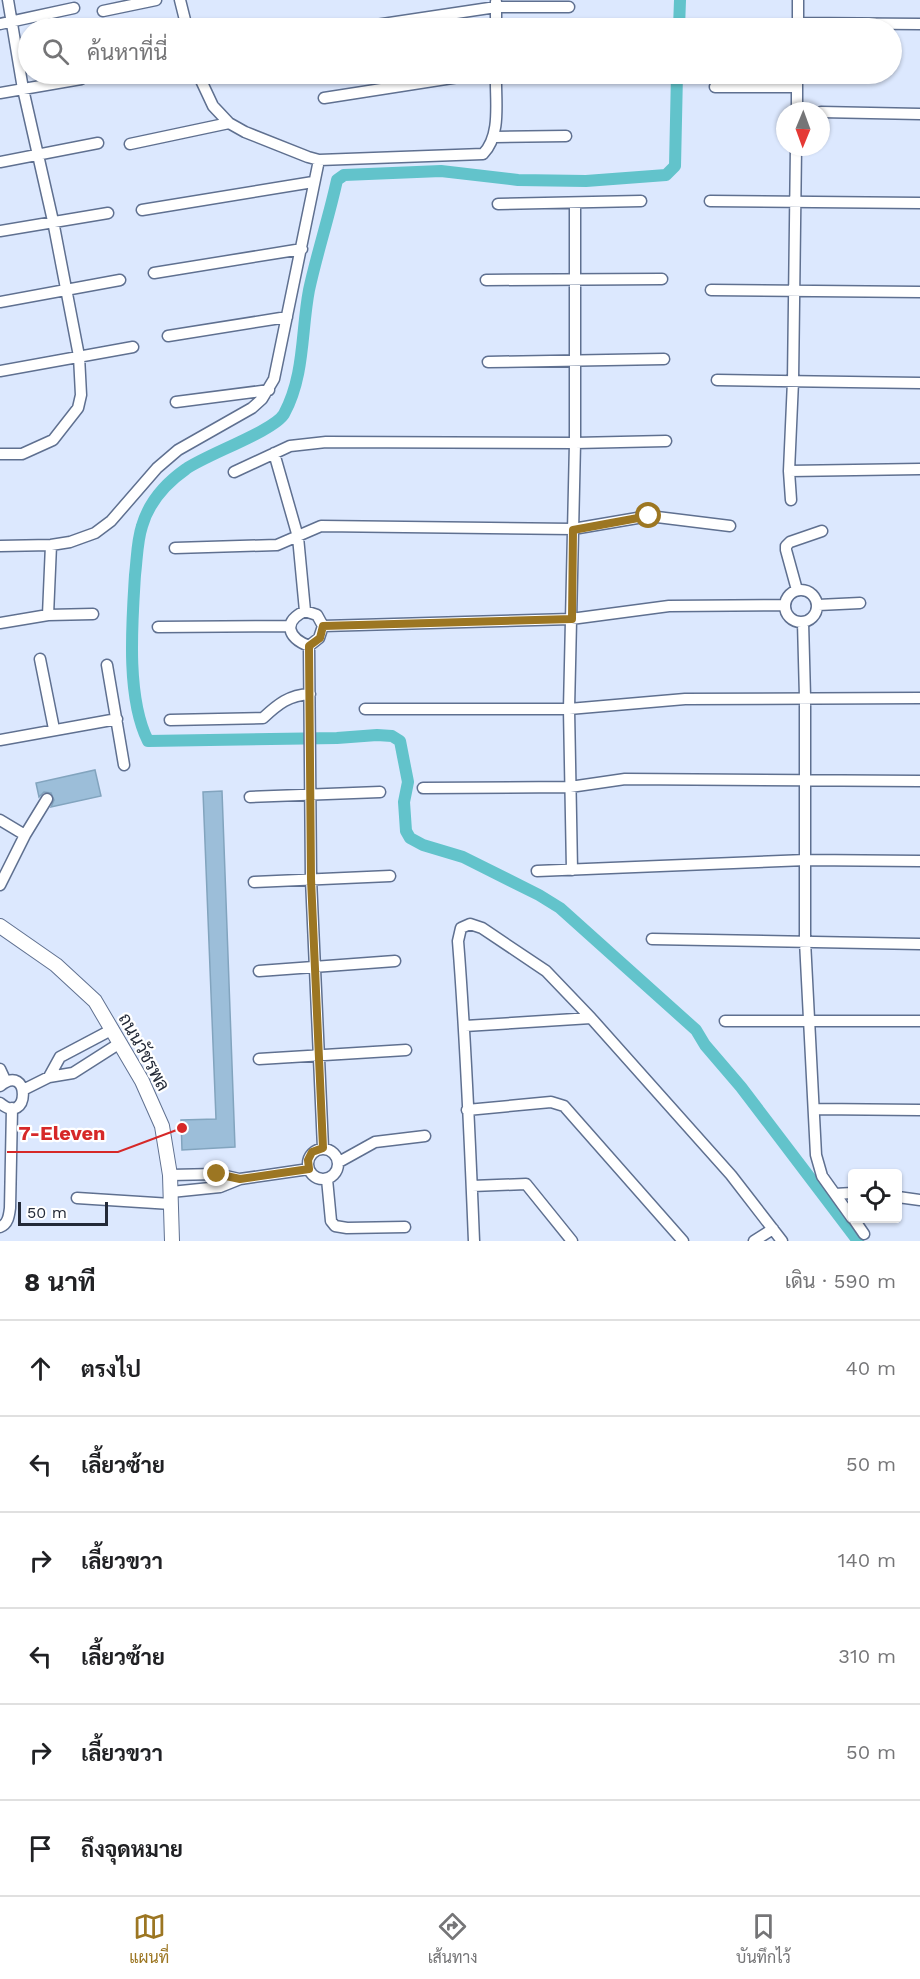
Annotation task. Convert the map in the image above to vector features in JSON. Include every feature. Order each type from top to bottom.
[{"type":"street","points":[[8,0],[18,58]]},
{"type":"street","points":[[103,11],[156,0]]},
{"type":"street","points":[[180,0],[184,18]]},
{"type":"street","points":[[798,0],[798,18]]},
{"type":"street","points":[[414,18],[496,4],[569,7]]},
{"type":"street","points":[[26,18],[74,8]]},
{"type":"street","points":[[0,24],[18,20]]},
{"type":"street","points":[[902,24],[920,24]]},
{"type":"street","points":[[0,454],[22,454],[53,440],[78,408],[81,395],[79,356],[53,221],[22,84]]},
{"type":"street","points":[[0,93],[49,84]]},
{"type":"street","points":[[203,84],[213,106],[229,123],[245,132],[319,159],[483,154],[495,136],[496,84]]},
{"type":"street","points":[[324,98],[414,84]]},
{"type":"street","points":[[715,87],[797,87],[797,102]]},
{"type":"street","points":[[830,112],[920,114]]},
{"type":"street","points":[[130,144],[229,123]]},
{"type":"street","points":[[495,136],[566,136]]},
{"type":"street","points":[[0,162],[98,143]]},
{"type":"street","points":[[791,500],[789,471],[793,381],[796,156]]},
{"type":"street","points":[[0,546],[51,545],[70,542],[94,533],[111,521],[157,468],[178,450],[252,408],[269,390],[274,379],[319,159]]},
{"type":"street","points":[[142,210],[313,182]]},
{"type":"street","points":[[498,204],[641,201]]},
{"type":"street","points":[[710,201],[920,203]]},
{"type":"street","points":[[572,870],[569,709],[575,443],[575,203]]},
{"type":"street","points":[[0,231],[108,213]]},
{"type":"street","points":[[154,273],[302,249]]},
{"type":"street","points":[[486,280],[662,279]]},
{"type":"street","points":[[0,302],[120,280]]},
{"type":"street","points":[[711,290],[920,292]]},
{"type":"street","points":[[168,336],[287,317]]},
{"type":"street","points":[[0,371],[133,347]]},
{"type":"street","points":[[488,362],[663,359]]},
{"type":"street","points":[[717,380],[920,383]]},
{"type":"street","points":[[176,402],[269,390]]},
{"type":"street","points":[[234,472],[274,453],[304,443],[666,441]]},
{"type":"street","points":[[274,453],[298,537],[305,611]]},
{"type":"street","points":[[789,471],[920,469]]},
{"type":"street","points":[[175,548],[277,545],[321,526],[573,530],[649,516],[730,526]]},
{"type":"street","points":[[797,590],[786,546],[790,542],[822,531]]},
{"type":"street","points":[[48,615],[51,545]]},
{"type":"street","points":[[797,590],[811,592],[818,605],[814,616],[803,622],[790,617],[785,605],[789,596],[797,590]]},
{"type":"street","points":[[818,605],[860,603]]},
{"type":"street","points":[[323,626],[572,619],[669,606],[785,605]]},
{"type":"street","points":[[305,611],[317,615],[323,626],[320,638],[309,646],[299,642],[292,635],[290,626],[295,616],[305,611]]},
{"type":"street","points":[[0,623],[48,615],[93,614]]},
{"type":"street","points":[[803,622],[806,941],[818,1166],[822,1176],[848,1211]]},
{"type":"street","points":[[158,627],[290,626]]},
{"type":"street","points":[[309,646],[311,879],[323,1148]]},
{"type":"street","points":[[40,659],[54,729]]},
{"type":"street","points":[[107,665],[124,765]]},
{"type":"street","points":[[170,720],[263,718],[282,701],[297,695],[310,694]]},
{"type":"street","points":[[364,709],[569,709],[685,699],[920,698]]},
{"type":"street","points":[[0,740],[117,719]]},
{"type":"street","points":[[423,788],[570,787],[625,779],[920,781]]},
{"type":"street","points":[[250,797],[380,792]]},
{"type":"street","points":[[0,885],[25,835],[47,799]]},
{"type":"street","points":[[0,820],[25,835]]},
{"type":"street","points":[[537,871],[806,860],[920,861]]},
{"type":"street","points":[[254,882],[390,876]]},
{"type":"street","points":[[474,1241],[465,1026],[458,941],[461,928],[470,924],[482,928],[546,971],[731,1175],[782,1241]]},
{"type":"street","name":"ถนนวัชรพล","points":[[0,926],[39,951],[74,980],[95,1002],[142,1081],[162,1126],[170,1175],[172,1241]]},
{"type":"street","points":[[652,939],[920,944]]},
{"type":"street","points":[[259,971],[395,961]]},
{"type":"street","points":[[465,1026],[591,1018]]},
{"type":"street","points":[[725,1021],[920,1021]]},
{"type":"street","points":[[49,1077],[60,1057],[112,1029]]},
{"type":"street","points":[[23,1090],[49,1077],[73,1072],[120,1043]]},
{"type":"street","points":[[259,1059],[406,1050]]},
{"type":"street","points":[[0,1069],[3,1084],[18,1083],[23,1090],[22,1102],[12,1108],[0,1103]]},
{"type":"street","points":[[467,1110],[551,1102],[564,1106],[683,1241]]},
{"type":"street","points":[[0,1227],[4,1226],[8,1219],[10,1208],[12,1108]]},
{"type":"street","points":[[815,1109],[920,1110]]},
{"type":"street","points":[[339,1162],[375,1142],[425,1136]]},
{"type":"street","points":[[323,1148],[333,1151],[339,1162],[337,1170],[327,1179],[315,1177],[309,1169],[308,1160],[312,1152],[323,1148]]},
{"type":"street","points":[[77,1198],[171,1198],[220,1187],[240,1179],[309,1169]]},
{"type":"street","points":[[170,1175],[217,1174],[240,1179]]},
{"type":"street","points":[[327,1179],[331,1221],[335,1226],[347,1228],[405,1227]]},
{"type":"street","points":[[472,1186],[526,1184],[572,1241]]},
{"type":"street","points":[[835,1194],[848,1193]]},
{"type":"street","points":[[902,1198],[920,1200]]},
{"type":"street","points":[[856,1223],[864,1234]]},
{"type":"street","points":[[754,1241],[773,1229]]},
{"type":"building","points":[[95,770],[101,796],[51,807],[54,800],[51,793],[44,792],[39,797],[36,783]]},
{"type":"building","points":[[222,791],[235,1147],[182,1150],[181,1120],[216,1119],[203,792]]},
{"type":"waterway","points":[[679,18],[680,0]]},
{"type":"waterway","points":[[677,84],[675,166],[666,175],[586,181],[518,180],[441,171],[344,175],[337,180],[309,290],[296,384],[284,414],[267,428],[186,469],[159,494],[145,517],[138,544],[133,615],[132,660],[136,703],[148,741],[337,738],[377,735],[392,736],[400,741],[408,782],[404,802],[406,831],[410,838],[423,845],[463,857],[560,908],[696,1030],[705,1045],[741,1087],[858,1241]]},
{"type":"place","name":"7-Eleven","points":[[182,1128]]},
{"type":"route","points":[[217,1174],[240,1179],[309,1169],[308,1160],[312,1152],[323,1148],[311,879],[309,646],[320,638],[323,626],[572,619],[573,530],[649,516]]}]
